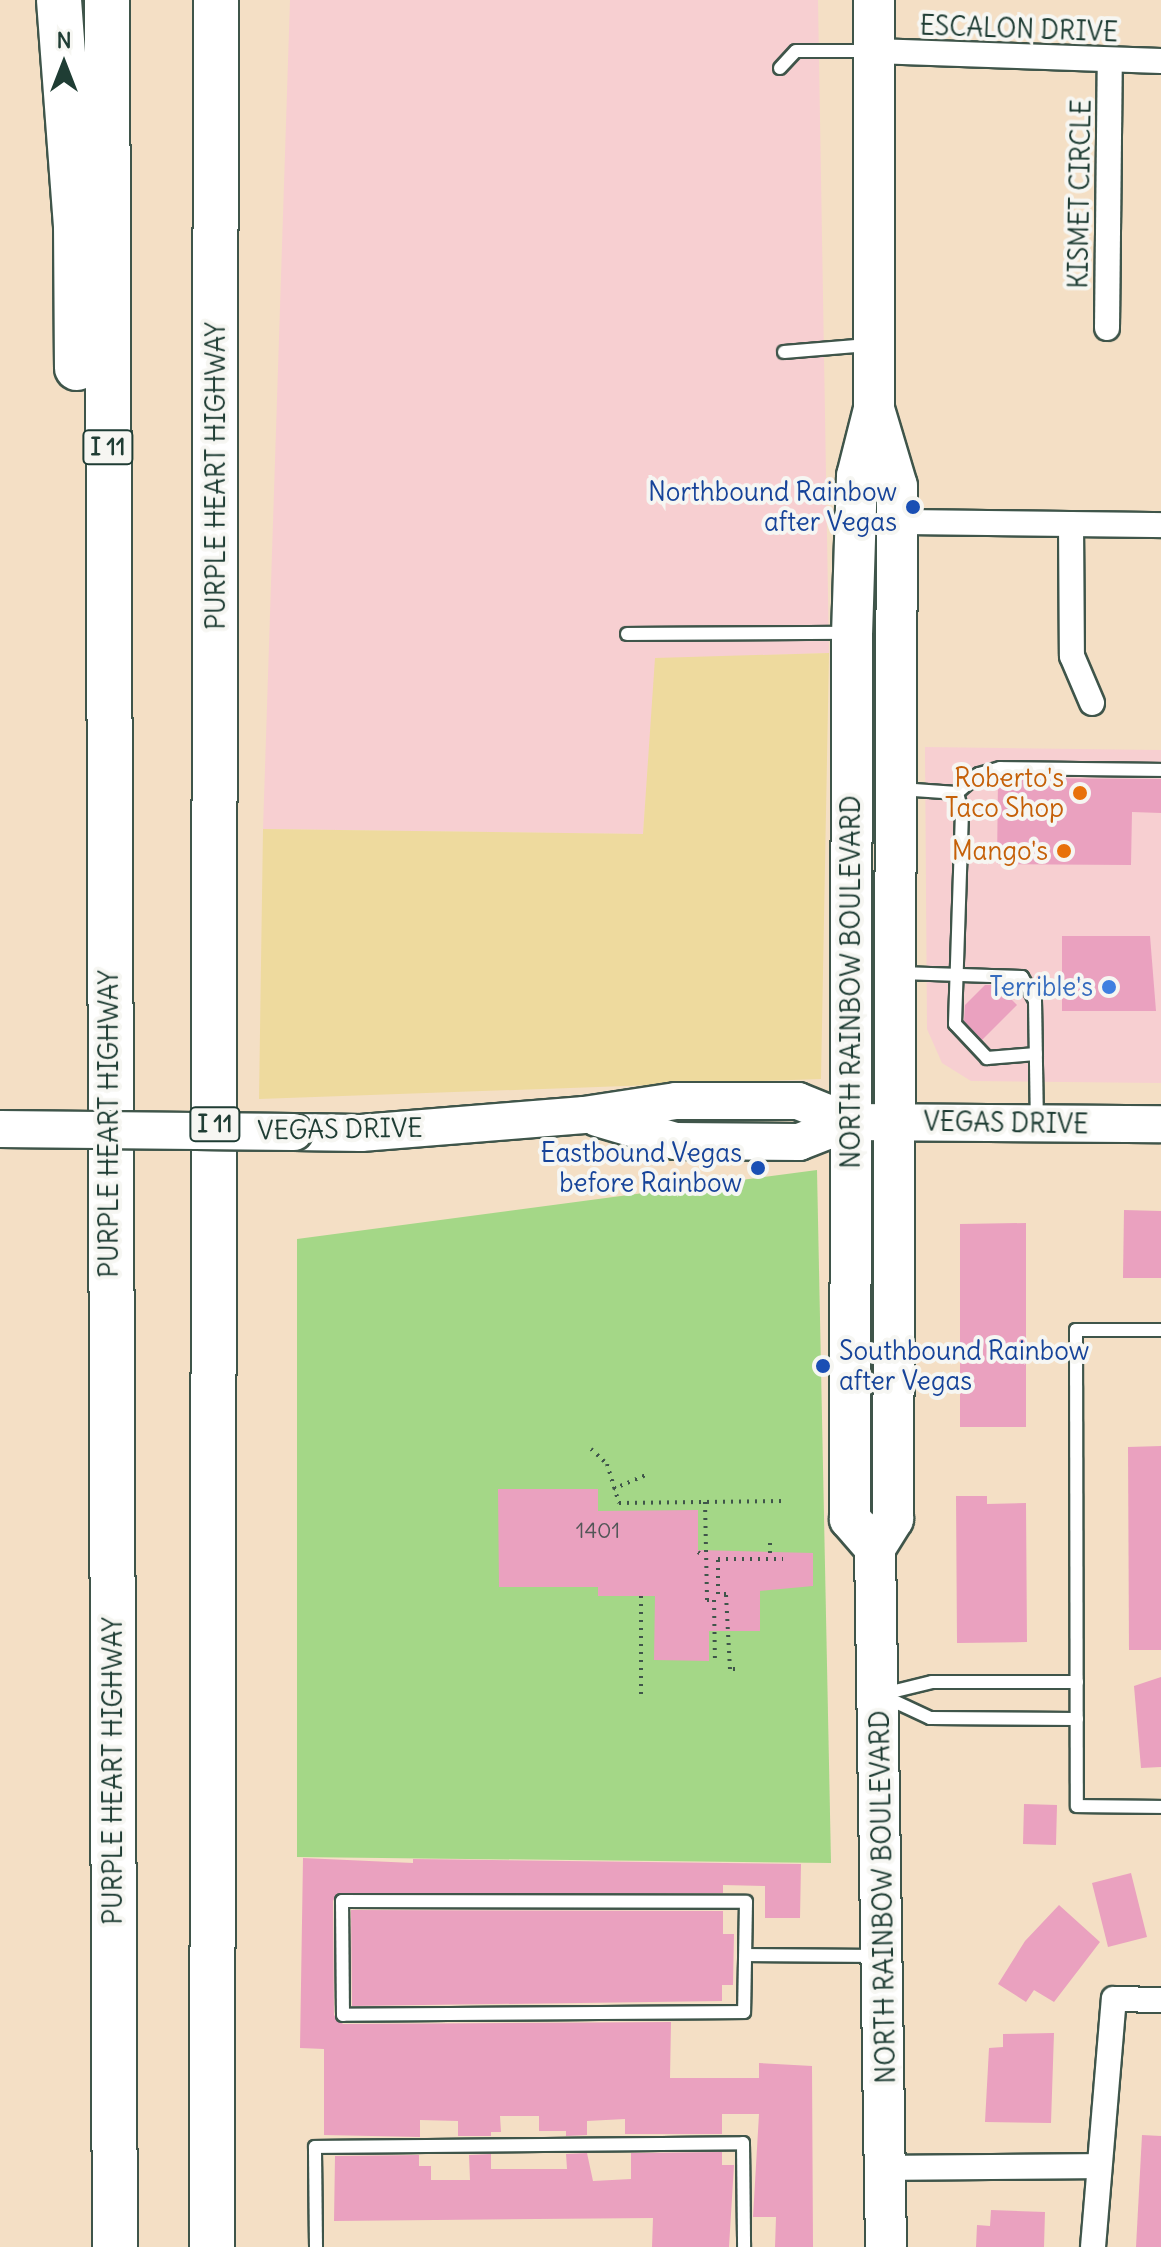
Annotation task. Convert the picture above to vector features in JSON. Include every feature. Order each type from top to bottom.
[{"type":"highway","points":[[59,0],[76,225],[79,539],[108,893]]},
{"type":"highway","name":"PURPLE HEART HIGHWAY","points":[[107,0],[115,2247]]},
{"type":"highway","name":"PURPLE HEART HIGHWAY","points":[[212,2247],[216,0]]},
{"type":"main road","name":"NORTH RAINBOW BOULEVARD","points":[[874,0],[874,409],[857,476],[852,633],[850,1519],[875,1548]]},
{"type":"main road","name":"NORTH RAINBOW BOULEVARD","points":[[874,409],[897,486],[893,1519],[875,1548],[880,1695],[886,2247]]},
{"type":"main road","name":"VEGAS DRIVE","points":[[0,1129],[361,1133],[584,1115],[675,1141],[799,1142],[850,1122],[1161,1124]]},
{"type":"street","name":"ESCALON DRIVE","points":[[874,51],[1161,61]]},
{"type":"street","name":"KISMET CIRCLE","points":[[1107,328],[1110,60]]},
{"type":"street","points":[[897,522],[1161,525]]},
{"type":"street","points":[[1071,524],[1072,656],[1092,703]]},
{"type":"street","points":[[1093,2247],[1097,2166],[1114,1999],[1161,2000]]},
{"type":"street","points":[[886,2168],[1097,2166]]},
{"type":"lane","points":[[780,68],[796,51],[874,51]]},
{"type":"lane","points":[[784,352],[874,345]]},
{"type":"lane","points":[[627,634],[852,633]]},
{"type":"lane","points":[[897,789],[957,793],[979,774],[1000,768],[1161,770]]},
{"type":"lane","points":[[957,793],[962,812],[960,974],[955,1024],[987,1058],[1036,1054]]},
{"type":"lane","points":[[896,973],[1022,977],[1035,1000],[1037,1123]]},
{"type":"lane","points":[[1161,1330],[1076,1330],[1077,1806],[1161,1807]]},
{"type":"lane","points":[[880,1695],[932,1682],[1077,1682]]},
{"type":"lane","points":[[880,1695],[930,1718],[1077,1719]]},
{"type":"lane","points":[[342,1901],[746,1902],[746,1955],[744,2012],[343,2015],[342,1901]]},
{"type":"lane","points":[[746,1955],[883,1956]]},
{"type":"lane","points":[[316,2247],[315,2147],[743,2143],[744,2247]]},
{"type":"path","points":[[591,1449],[607,1464],[619,1503],[785,1501]]},
{"type":"path","points":[[613,1489],[648,1474]]},
{"type":"path","points":[[705,1502],[702,1556],[707,1600],[714,1600],[715,1662]]},
{"type":"path","points":[[770,1543],[770,1559]]},
{"type":"path","points":[[702,1556],[718,1559],[783,1559]]},
{"type":"path","points":[[718,1559],[718,1594]]},
{"type":"path","points":[[707,1594],[726,1594],[730,1669],[735,1669]]},
{"type":"path","points":[[641,1596],[641,1694]]},
{"type":"shaded area","points":[[290,0],[818,0],[829,653],[656,659],[643,834],[263,829]]},
{"type":"shaded area","points":[[925,747],[1161,750],[1161,1083],[971,1081],[942,1063],[927,1029]]},
{"type":"green space","points":[[817,1170],[831,1863],[297,1857],[297,1239]]},
{"type":"sand","points":[[829,653],[821,1079],[259,1099],[263,829],[643,834],[655,658]]},
{"type":"building","points":[[998,778],[1161,779],[1161,813],[1132,812],[1131,865],[997,864]]},
{"type":"building","name":"Terrible's","points":[[1062,936],[1150,936],[1156,1011],[1062,1011]]},
{"type":"building","points":[[985,985],[997,985],[1017,1005],[982,1040],[964,1021],[965,1005]]},
{"type":"building","points":[[1124,1210],[1161,1211],[1161,1278],[1123,1278]]},
{"type":"building","points":[[1026,1223],[1026,1427],[960,1427],[960,1224]]},
{"type":"building","points":[[1161,1446],[1161,1650],[1129,1650],[1128,1447]]},
{"type":"building","points":[[498,1489],[598,1489],[598,1511],[698,1510],[698,1550],[813,1553],[813,1586],[760,1591],[760,1631],[709,1631],[709,1661],[654,1660],[655,1596],[598,1596],[598,1587],[499,1587]]},
{"type":"building","points":[[956,1496],[987,1496],[987,1504],[1026,1503],[1027,1642],[957,1643]]},
{"type":"building","points":[[1161,1677],[1161,1767],[1141,1768],[1134,1686]]},
{"type":"building","points":[[1024,1804],[1057,1805],[1056,1845],[1023,1844]]},
{"type":"building","points":[[303,1858],[413,1863],[413,1859],[801,1864],[800,1918],[765,1918],[765,1886],[723,1885],[723,1893],[338,1893],[333,1901],[334,2015],[343,2024],[671,2022],[670,2078],[759,2078],[759,2063],[812,2066],[813,2247],[775,2247],[776,2217],[753,2217],[759,2114],[722,2114],[722,2134],[625,2134],[625,2119],[587,2121],[587,2135],[566,2136],[566,2131],[539,2131],[539,2116],[500,2116],[501,2132],[491,2132],[491,2136],[458,2136],[458,2121],[420,2120],[420,2137],[324,2135],[324,2049],[300,2048]]},
{"type":"building","points":[[1131,1873],[1147,1937],[1108,1947],[1092,1883]]},
{"type":"building","points":[[1059,1905],[1100,1942],[1054,2002],[1034,1990],[1026,2002],[998,1984],[1025,1941]]},
{"type":"building","points":[[351,1910],[723,1911],[723,1934],[734,1934],[733,1985],[722,1985],[722,2001],[352,2006]]},
{"type":"building","points":[[1054,2033],[1051,2123],[985,2122],[989,2048],[1003,2047],[1003,2034]]},
{"type":"building","points":[[1142,2135],[1161,2136],[1161,2247],[1136,2247]]},
{"type":"building","points":[[722,2152],[722,2165],[734,2165],[729,2247],[652,2247],[653,2218],[334,2221],[335,2156],[419,2155],[419,2166],[431,2166],[431,2180],[470,2180],[469,2155],[491,2154],[491,2169],[567,2169],[566,2154],[587,2153],[593,2181],[631,2179],[631,2153]]},
{"type":"building","points":[[991,2210],[1045,2212],[1044,2247],[976,2247],[977,2225],[990,2226]]},
{"type":"place","name":"Northbound Rainbow after Vegas","points":[[913,507]]},
{"type":"place","name":"Roberto's Taco Shop","points":[[1080,793]]},
{"type":"place","name":"Mango's","points":[[1064,851]]},
{"type":"place","name":"Terrible's","points":[[1109,987]]},
{"type":"place","name":"Eastbound Vegas before Rainbow","points":[[758,1168]]},
{"type":"place","name":"Southbound Rainbow after Vegas","points":[[823,1366]]}]
